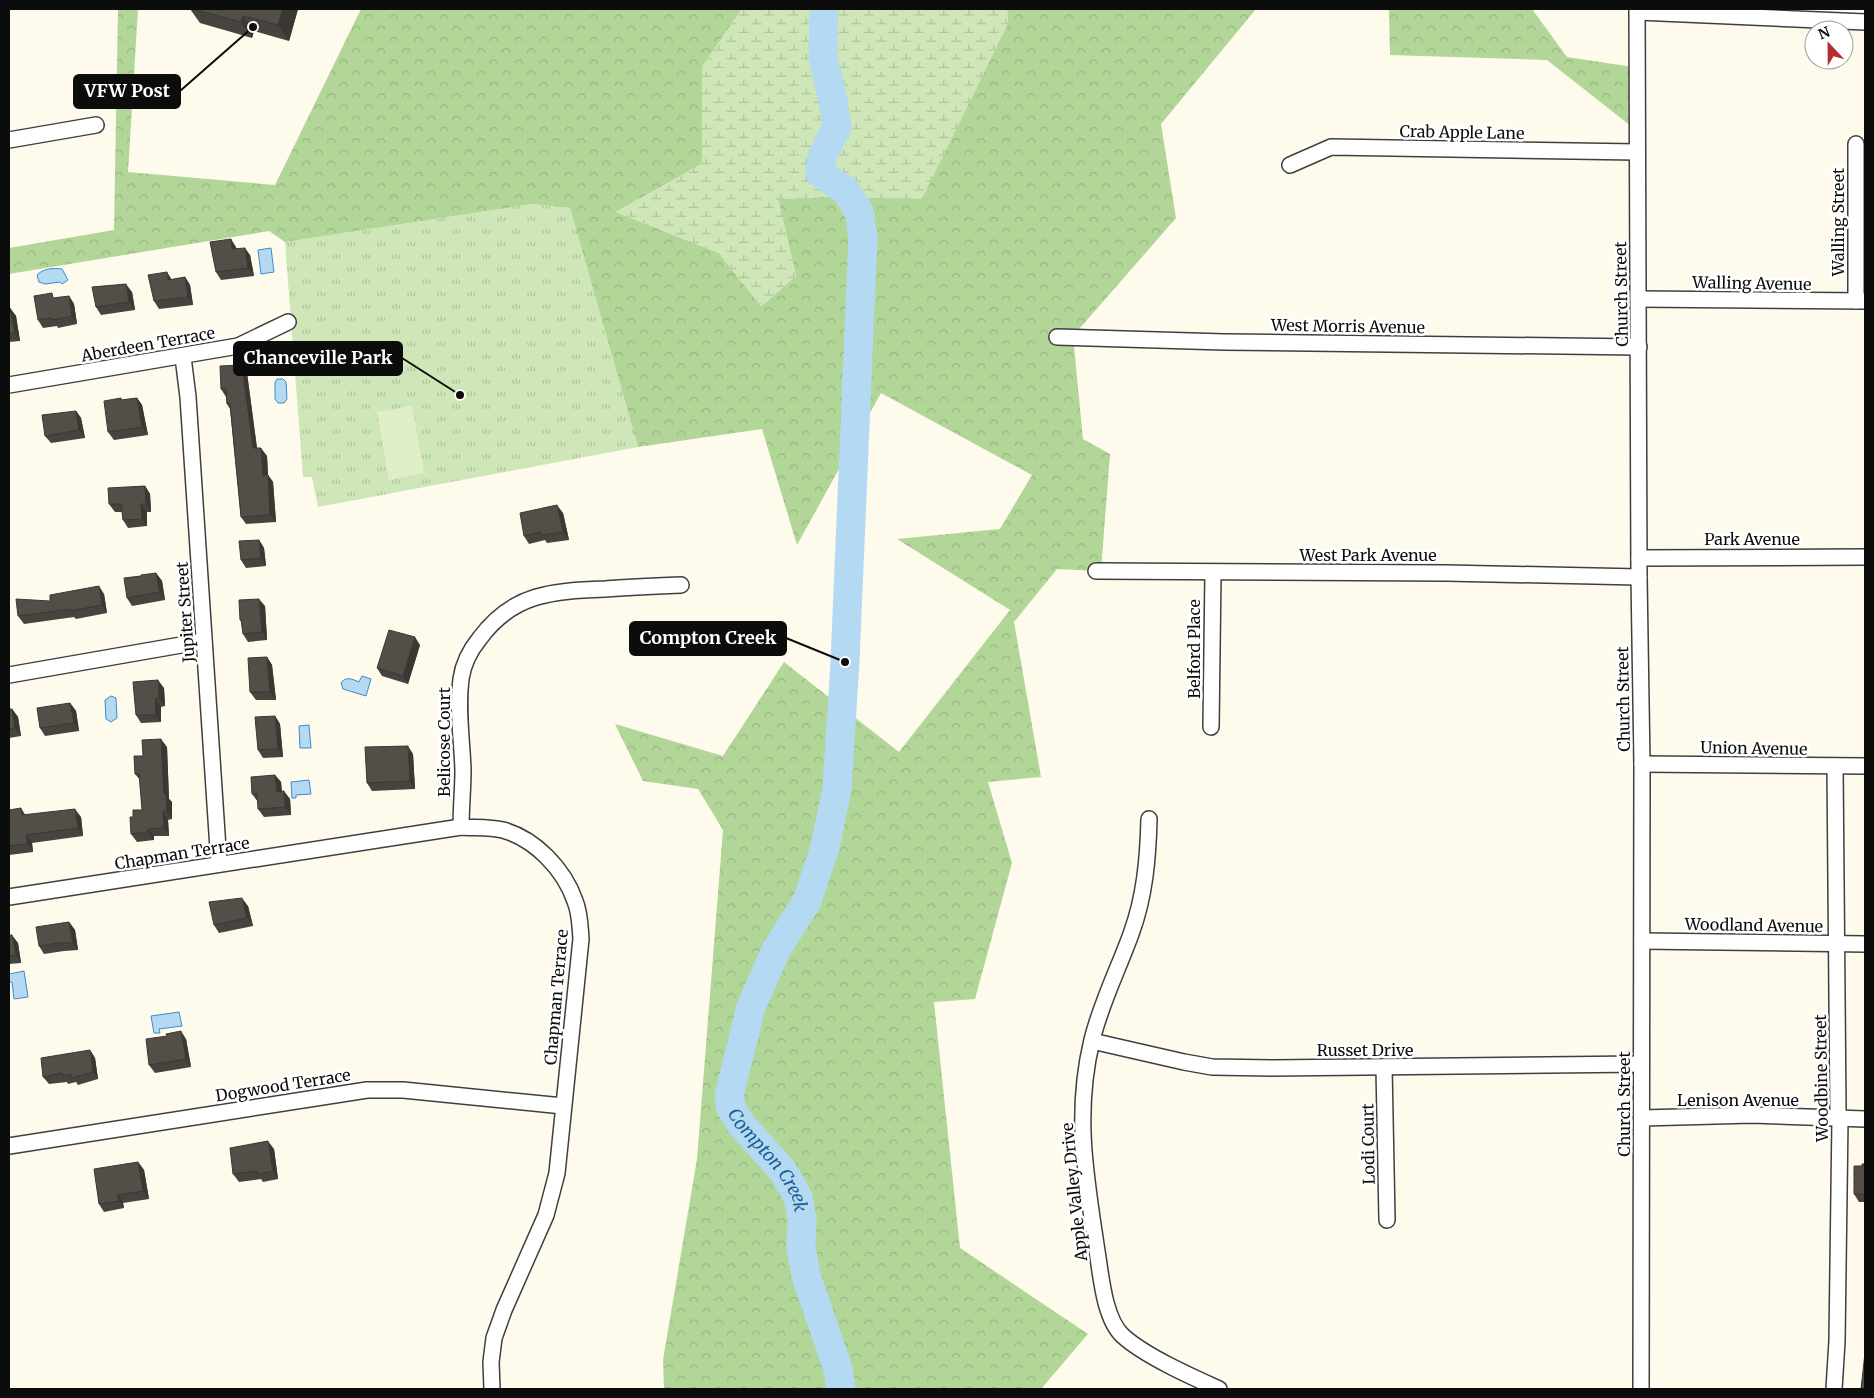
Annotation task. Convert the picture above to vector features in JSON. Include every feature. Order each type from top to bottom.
[{"type":"street","points":[[1638,10],[1865,22]]},
{"type":"street","name":"Church Street","points":[[1638,10],[1639,577],[1642,764],[1641,1389]]},
{"type":"street","points":[[9,140],[96,125]]},
{"type":"street","name":"Walling Street","points":[[1856,144],[1860,301]]},
{"type":"street","name":"Crab Apple Lane","points":[[1290,165],[1331,147],[1637,152]]},
{"type":"street","name":"Walling Avenue","points":[[1639,299],[1860,301]]},
{"type":"street","name":"Aberdeen Terrace","points":[[9,385],[183,357],[238,346],[288,322]]},
{"type":"street","name":"West Morris Avenue","points":[[1057,337],[1206,342],[1639,347]]},
{"type":"street","name":"Jupiter Street","points":[[183,357],[188,397],[219,864]]},
{"type":"street","name":"Park Avenue","points":[[1639,558],[1865,557]]},
{"type":"street","name":"West Park Avenue","points":[[1096,571],[1446,573],[1639,577]]},
{"type":"street","name":"Belford Place","points":[[1211,727],[1213,572]]},
{"type":"street","name":"Belicose Court","points":[[460,827],[463,771],[460,698],[462,677],[474,644],[489,625],[524,601],[544,594],[574,590],[681,585]]},
{"type":"street","points":[[9,675],[204,641]]},
{"type":"street","name":"Union Avenue","points":[[1642,764],[1865,766]]},
{"type":"street","name":"Woodbine Street","points":[[1834,1389],[1838,1341],[1840,1119],[1838,1111],[1835,766]]},
{"type":"street","name":"Apple Valley Drive","points":[[1150,819],[1148,860],[1141,903],[1131,934],[1105,995],[1092,1041],[1083,1091],[1082,1139],[1102,1278],[1109,1312],[1123,1336],[1147,1353],[1202,1386],[1219,1389]]},
{"type":"street","name":"Chapman Terrace","points":[[9,898],[460,827],[502,830],[528,842],[546,856],[569,887],[575,901],[580,919],[581,939],[557,1173],[550,1201],[494,1338],[491,1362],[492,1389]]},
{"type":"street","name":"Woodland Avenue","points":[[1642,941],[1865,944]]},
{"type":"street","name":"Russet Drive","points":[[1092,1041],[1212,1067],[1641,1064]]},
{"type":"street","name":"Lodi Court","points":[[1384,1067],[1387,1220]]},
{"type":"street","name":"Dogwood Terrace","points":[[9,1146],[367,1090],[403,1090],[564,1106]]},
{"type":"street","name":"Lenison Avenue","points":[[1642,1118],[1752,1115],[1865,1119]]},
{"type":"green space","points":[[118,9],[138,9],[128,172],[275,185],[361,9],[742,9],[702,67],[702,164],[616,212],[719,253],[761,306],[796,276],[778,199],[822,197],[1008,24],[1007,9],[1256,9],[1161,124],[1176,218],[1073,336],[1083,439],[1110,454],[1101,571],[1057,569],[1014,622],[1041,777],[988,782],[1012,863],[975,999],[934,1002],[960,1248],[1088,1334],[1041,1389],[664,1389],[663,1360],[697,1159],[723,830],[698,789],[643,781],[615,724],[723,756],[784,662],[899,752],[1010,610],[897,539],[1000,529],[1032,475],[881,393],[797,545],[762,429],[638,447],[570,208],[532,204],[285,242],[269,231],[9,274],[9,248],[114,230]]},
{"type":"green space","points":[[742,9],[1007,9],[1008,24],[922,199],[822,197],[778,199],[796,276],[761,306],[719,253],[616,212],[702,164],[702,67]]},
{"type":"green space","points":[[1389,9],[1532,9],[1567,57],[1640,68],[1641,134],[1547,60],[1390,55]]},
{"type":"green space","points":[[532,204],[570,208],[638,447],[318,507],[312,477],[303,477],[285,242]]},
{"type":"green space","points":[[412,406],[424,473],[389,480],[377,412]]},
{"type":"water","points":[[271,248],[274,272],[261,274],[258,250]]},
{"type":"water","points":[[62,269],[68,280],[62,284],[60,282],[45,284],[39,282],[37,275],[43,271]]},
{"type":"water","points":[[277,379],[283,379],[286,382],[287,399],[284,403],[278,403],[275,399],[275,382]]},
{"type":"water","points":[[362,676],[371,679],[366,696],[343,689],[341,683],[345,679],[359,682]]},
{"type":"water","points":[[111,696],[116,698],[117,718],[111,722],[106,719],[105,700]]},
{"type":"water","points":[[309,725],[311,748],[300,748],[299,726]]},
{"type":"water","points":[[309,780],[311,794],[296,795],[296,798],[292,798],[291,782]]},
{"type":"water","points":[[24,971],[28,997],[14,999],[12,982],[9,982],[9,974]]},
{"type":"water","points":[[179,1012],[182,1026],[159,1029],[160,1033],[154,1033],[151,1016]]},
{"type":"building","points":[[192,9],[283,9],[278,25],[243,16],[241,22]]},
{"type":"building","points":[[231,239],[232,249],[245,248],[248,268],[216,272],[210,242]]},
{"type":"building","points":[[167,272],[168,280],[185,277],[188,297],[154,301],[148,275]]},
{"type":"building","points":[[126,284],[129,302],[96,307],[92,287]]},
{"type":"building","points":[[52,293],[53,298],[69,296],[72,316],[53,320],[52,318],[38,320],[34,296]]},
{"type":"building","points":[[9,308],[15,333],[9,334]]},
{"type":"building","points":[[242,365],[253,448],[261,448],[263,475],[268,475],[270,515],[241,517],[230,403],[227,404],[226,388],[221,389],[220,366]]},
{"type":"building","points":[[121,398],[121,400],[137,398],[142,427],[108,432],[104,401]]},
{"type":"building","points":[[76,411],[79,430],[45,436],[42,415]]},
{"type":"building","points":[[145,486],[146,504],[141,504],[142,519],[123,520],[121,504],[109,504],[108,488]]},
{"type":"building","points":[[557,505],[563,532],[541,535],[540,532],[524,536],[520,513]]},
{"type":"building","points":[[259,540],[261,558],[241,560],[239,541]]},
{"type":"building","points":[[156,573],[160,592],[127,598],[124,578]]},
{"type":"building","points":[[99,586],[102,605],[70,611],[70,609],[18,616],[16,599],[50,601],[50,595]]},
{"type":"building","points":[[259,599],[262,632],[243,634],[239,600]]},
{"type":"building","points":[[389,630],[415,637],[403,676],[377,668]]},
{"type":"building","points":[[267,657],[270,692],[250,692],[248,658]]},
{"type":"building","points":[[158,680],[159,698],[155,699],[156,715],[136,715],[133,682]]},
{"type":"building","points":[[70,703],[74,723],[40,728],[37,708]]},
{"type":"building","points":[[9,709],[12,709],[15,728],[9,729]]},
{"type":"building","points":[[275,716],[278,749],[258,750],[255,717]]},
{"type":"building","points":[[161,739],[164,794],[166,794],[167,811],[163,812],[164,828],[148,829],[148,832],[131,834],[130,817],[133,817],[133,810],[142,810],[139,774],[135,774],[134,756],[143,756],[142,740]]},
{"type":"building","points":[[408,746],[410,781],[367,783],[365,747]]},
{"type":"building","points":[[275,775],[277,792],[284,791],[285,807],[258,809],[257,793],[252,794],[251,777]]},
{"type":"building","points":[[21,808],[22,815],[75,809],[78,828],[26,835],[28,844],[9,846],[9,810]]},
{"type":"building","points":[[242,898],[247,918],[214,925],[209,902]]},
{"type":"building","points":[[69,922],[73,943],[39,946],[36,927]]},
{"type":"building","points":[[9,935],[12,935],[16,955],[9,956]]},
{"type":"building","points":[[181,1031],[186,1059],[149,1065],[146,1039],[167,1036],[166,1034]]},
{"type":"building","points":[[90,1050],[93,1072],[72,1078],[71,1074],[63,1076],[62,1073],[43,1077],[41,1058]]},
{"type":"building","points":[[268,1141],[273,1171],[258,1174],[257,1171],[233,1174],[230,1148]]},
{"type":"building","points":[[138,1162],[143,1191],[117,1195],[119,1201],[99,1204],[94,1169]]},
{"type":"building","points":[[1862,1164],[1865,1164],[1865,1194],[1854,1194],[1854,1166],[1862,1166]]},
{"type":"building","points":[[1865,1353],[1865,1389],[1861,1389]]},
{"type":"waterway","name":"Compton Creek","points":[[824,9],[823,56],[837,127],[822,157],[820,173],[846,191],[859,212],[863,236],[845,662],[837,789],[825,847],[807,901],[776,950],[751,1007],[729,1096],[731,1108],[740,1123],[783,1171],[798,1197],[802,1218],[801,1248],[806,1276],[838,1369],[841,1389]]},
{"type":"place","name":"VFW Post","points":[[253,27]]},
{"type":"place","name":"Chanceville Park","points":[[460,395]]},
{"type":"place","name":"Compton Creek","points":[[845,662]]}]
